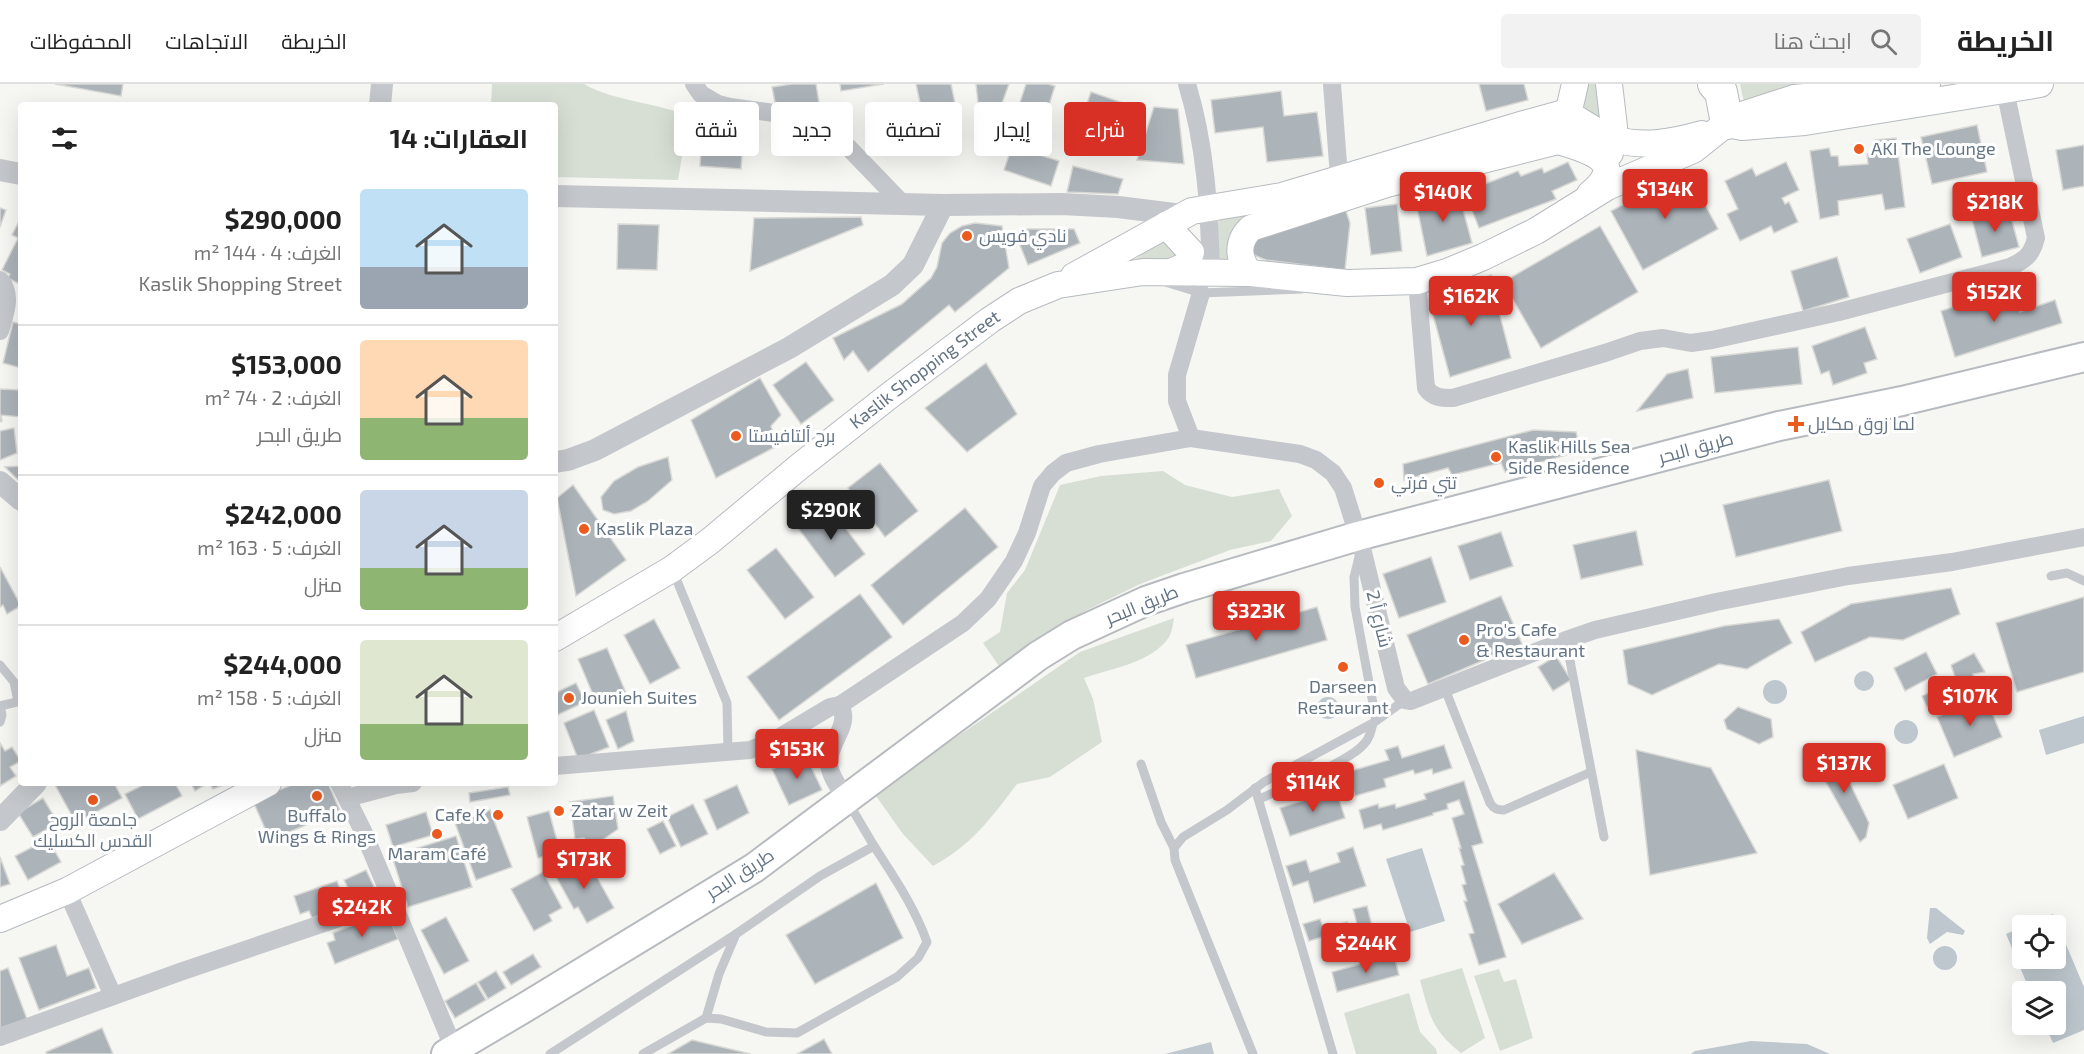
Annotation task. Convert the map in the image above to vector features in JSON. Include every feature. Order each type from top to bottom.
[{"type":"highway","points":[[1714,84],[1721,92],[1727,123],[1796,101],[1890,91],[1924,84]]},
{"type":"main road","points":[[1558,141],[1564,132],[1575,84]]},
{"type":"main road","points":[[1586,198],[1602,183],[1607,168],[1612,139],[1613,111],[1609,84]]},
{"type":"main road","points":[[1250,273],[1243,265],[1241,251],[1245,234],[1251,228],[1340,189],[1524,124],[1564,113],[1612,139],[1646,144],[1701,134],[1727,123],[1742,127],[1805,122],[2040,84]]},
{"type":"main road","points":[[1613,111],[1635,129],[1662,142]]},
{"type":"main road","points":[[1586,198],[1693,150],[1727,123]]},
{"type":"main road","points":[[1058,285],[1174,220],[1209,207],[1340,189],[1456,166],[1558,141],[1597,155],[1604,161],[1607,168]]},
{"type":"main road","name":"Kaslik Shopping Street","points":[[558,636],[672,569],[711,542],[800,466],[871,410],[990,320],[1019,301],[1058,285],[1143,272],[1171,272],[1206,282],[1250,273],[1347,283],[1417,281],[1483,257],[1536,231],[1586,198]]},
{"type":"main road","points":[[1171,272],[1187,265],[1191,257],[1191,252],[1174,220]]},
{"type":"main road","name":"طريق البحر","points":[[452,1052],[754,868],[1038,656],[1082,631],[1137,605],[1184,588],[1360,542],[1779,426],[1902,401],[2084,357]]},
{"type":"main road","points":[[0,920],[67,891],[262,786]]},
{"type":"street","points":[[380,102],[382,84]]},
{"type":"street","points":[[694,84],[701,94],[718,104],[782,114],[824,128],[847,146],[902,203]]},
{"type":"street","points":[[1187,84],[1202,145],[1209,207],[1206,282],[1177,375],[1176,401],[1191,438]]},
{"type":"street","points":[[1332,84],[1340,189]]},
{"type":"street","points":[[1417,281],[1426,388],[1437,397],[1453,398],[1605,354],[1640,341],[1654,338],[1691,343],[1712,340],[1839,312],[2010,267],[2033,252],[2036,238],[2005,90]]},
{"type":"street","points":[[0,170],[18,173]]},
{"type":"street","points":[[558,196],[943,205],[1062,204],[1130,208],[1174,220]]},
{"type":"street","points":[[558,462],[595,450],[789,348],[892,285],[913,265],[943,205]]},
{"type":"street","points":[[0,280],[5,286],[7,296],[0,331]]},
{"type":"street","name":"شارع أ 2","points":[[558,766],[741,752],[760,747],[830,708],[840,705],[963,623],[988,599],[1017,555],[1027,533],[1042,486],[1061,466],[1092,455],[1191,438],[1300,453],[1316,460],[1338,479],[1360,542],[1396,688],[1405,699]]},
{"type":"street","points":[[0,482],[18,497]]},
{"type":"street","points":[[1405,699],[1418,700],[1595,630],[1716,602],[1848,576],[1952,562],[2084,537]]},
{"type":"street","points":[[840,705],[844,715],[843,723],[831,748],[829,762],[830,769],[846,799]]},
{"type":"street","points":[[0,820],[33,786]]},
{"type":"street","points":[[387,786],[343,791],[363,831],[392,900],[452,1052]]},
{"type":"street","points":[[67,891],[112,996]]},
{"type":"street","points":[[0,1038],[112,996],[392,900]]},
{"type":"lane","points":[[1143,272],[1171,285],[1206,282],[1323,288],[1347,283]]},
{"type":"lane","points":[[1260,799],[1350,756],[1370,736],[1375,722],[1354,607],[1354,577],[1360,542]]},
{"type":"lane","points":[[672,569],[727,703],[728,752]]},
{"type":"lane","points":[[2051,576],[2067,573],[2084,581]]},
{"type":"lane","points":[[1566,640],[1604,837]]},
{"type":"lane","points":[[0,665],[14,682],[18,695]]},
{"type":"lane","points":[[1446,688],[1490,803],[1494,808],[1504,810],[1592,772]]},
{"type":"lane","points":[[1174,848],[1183,837],[1227,810],[1255,788],[1375,722],[1405,699]]},
{"type":"lane","points":[[0,722],[2,715],[0,706],[18,702]]},
{"type":"lane","points":[[1141,764],[1161,822],[1174,848],[1175,860],[1253,1054]]},
{"type":"lane","points":[[1255,788],[1333,1054]]},
{"type":"lane","points":[[643,1054],[706,1018],[722,1019],[766,1032],[797,1033],[869,994],[909,968],[918,958],[927,942],[918,918],[846,799]]},
{"type":"lane","points":[[550,1054],[736,934],[820,876],[874,846]]},
{"type":"lane","points":[[706,1018],[715,984],[736,934]]},
{"type":"shaded area","points":[[492,84],[584,84],[609,95],[674,111],[674,156],[682,156],[678,180],[558,177],[558,102],[491,102]]},
{"type":"shaded area","points":[[1583,84],[1600,84],[1609,129],[1577,113]]},
{"type":"shaded area","points":[[1740,84],[1805,84],[1746,111]]},
{"type":"shaded area","points":[[1317,195],[1232,260],[1215,262],[1213,227],[1220,220]]},
{"type":"shaded area","points":[[1164,238],[1185,256],[1120,271]]},
{"type":"shaded area","points":[[1163,471],[1185,485],[1232,497],[1279,489],[1292,516],[1271,541],[1230,550],[1140,584],[1085,611],[999,666],[983,643],[1000,632],[1007,593],[1025,570],[1060,485],[1101,476]]},
{"type":"shaded area","points":[[1174,618],[1169,637],[1152,653],[1131,664],[1084,678],[1093,699],[1102,742],[1050,777],[1017,784],[980,830],[947,858],[933,866],[903,834],[876,796],[932,754],[1080,652]]},
{"type":"shaded area","points":[[1864,671],[1871,674],[1874,681],[1871,688],[1864,691],[1857,688],[1854,681],[1857,674]]},
{"type":"shaded area","points":[[1775,680],[1784,683],[1787,692],[1784,701],[1775,704],[1766,701],[1763,692],[1766,683]]},
{"type":"shaded area","points":[[1328,697],[1336,700],[1339,708],[1336,716],[1328,719],[1320,716],[1317,708],[1320,700]]},
{"type":"shaded area","points":[[2084,716],[2084,743],[2046,755],[2039,730]]},
{"type":"shaded area","points":[[1906,720],[1915,723],[1918,732],[1915,741],[1906,744],[1897,741],[1894,732],[1897,723]]},
{"type":"shaded area","points":[[1422,848],[1445,921],[1410,932],[1386,859]]},
{"type":"shaded area","points":[[1930,908],[1936,908],[1965,931],[1963,935],[1947,932],[1930,944],[1927,938]]},
{"type":"shaded area","points":[[2012,931],[2012,948],[2006,934]]},
{"type":"shaded area","points":[[2066,945],[2084,987],[2084,1030],[2053,1043],[2049,1035],[2066,1035],[2066,981],[2026,981],[2021,969],[2066,969]]},
{"type":"shaded area","points":[[1945,946],[1954,949],[1957,958],[1954,967],[1945,970],[1936,967],[1933,958],[1936,949]]},
{"type":"shaded area","points":[[1462,968],[1485,1038],[1461,1053],[1437,1029],[1426,1003],[1420,980]]},
{"type":"shaded area","points":[[1499,969],[1504,982],[1516,979],[1533,1038],[1500,1051],[1474,976]]},
{"type":"shaded area","points":[[1409,993],[1420,1032],[1436,1049],[1437,1054],[1356,1054],[1344,1013]]},
{"type":"shaded area","points":[[1751,1041],[1807,1044],[1830,1054],[1691,1054],[1695,1051]]},
{"type":"shaded area","points":[[1211,1042],[1214,1054],[1165,1054]]},
{"type":"building","points":[[55,84],[123,84],[121,96]]},
{"type":"building","points":[[816,84],[819,102],[775,102],[772,87]]},
{"type":"building","points":[[840,84],[884,84],[841,91]]},
{"type":"building","points":[[916,84],[951,84],[955,102],[920,102]]},
{"type":"building","points":[[976,84],[1009,84],[1002,102],[978,102]]},
{"type":"building","points":[[1026,84],[1055,86],[1050,102],[1020,102]]},
{"type":"building","points":[[1479,84],[1524,84],[1528,100],[1486,111]]},
{"type":"building","points":[[1281,91],[1284,116],[1317,112],[1323,156],[1267,162],[1263,127],[1215,133],[1211,100]]},
{"type":"building","points":[[1091,92],[1120,102],[1088,102]]},
{"type":"building","points":[[1154,107],[1178,109],[1184,164],[1137,160],[1138,156],[1146,156],[1146,132]]},
{"type":"building","points":[[1977,125],[1987,172],[1932,184],[1921,137]]},
{"type":"building","points":[[1896,138],[1905,207],[1885,210],[1882,194],[1838,201],[1839,215],[1820,219],[1810,151],[1829,148],[1831,156],[1838,156],[1839,166],[1868,164],[1867,154],[1877,152],[1875,140]]},
{"type":"building","points":[[2084,145],[2084,186],[2063,190],[2056,150]]},
{"type":"building","points":[[701,156],[742,156],[741,169],[700,166]]},
{"type":"building","points":[[1009,156],[1043,156],[1059,161],[1051,186],[1004,170]]},
{"type":"building","points":[[1568,162],[1577,180],[1552,191],[1556,199],[1479,228],[1465,192],[1518,171],[1521,176],[1542,168],[1544,173]]},
{"type":"building","points":[[1786,162],[1799,190],[1782,198],[1785,204],[1789,202],[1798,222],[1774,233],[1771,226],[1740,241],[1727,214],[1738,209],[1725,181],[1752,168],[1756,176]]},
{"type":"building","points":[[1073,166],[1123,179],[1118,194],[1067,192]]},
{"type":"building","points":[[1687,171],[1718,229],[1643,270],[1611,211]]},
{"type":"building","points":[[1458,191],[1472,243],[1427,256],[1416,202]]},
{"type":"building","points":[[1397,204],[1402,251],[1371,255],[1365,208]]},
{"type":"building","points":[[1344,205],[1350,223],[1345,270],[1266,260],[1251,251],[1258,229]]},
{"type":"building","points":[[0,208],[6,210],[0,227]]},
{"type":"building","points":[[2009,210],[2019,247],[1982,257],[1972,219]]},
{"type":"building","points":[[861,217],[863,225],[750,271],[754,218]]},
{"type":"building","points":[[18,223],[18,238],[12,235]]},
{"type":"building","points":[[975,223],[1002,226],[1009,268],[955,312],[949,305],[868,372],[853,351],[844,360],[833,338],[902,304],[931,278],[937,267],[942,243],[950,233],[962,226]]},
{"type":"building","points":[[618,224],[659,225],[657,270],[617,269]]},
{"type":"building","points":[[1950,224],[1962,257],[1920,273],[1907,239]]},
{"type":"building","points":[[1600,226],[1638,292],[1541,348],[1503,282]]},
{"type":"building","points":[[1025,229],[1074,229],[1080,243],[1028,265],[1015,233]]},
{"type":"building","points":[[18,238],[18,283],[8,278],[10,274],[2,270]]},
{"type":"building","points":[[1837,257],[1849,297],[1803,311],[1791,271]]},
{"type":"building","points":[[1491,275],[1502,308],[1499,312],[1511,358],[1450,377],[1429,300]]},
{"type":"building","points":[[1997,293],[2001,304],[2016,299],[2020,312],[2055,300],[2062,323],[1955,357],[1941,311]]},
{"type":"building","points":[[13,322],[18,323],[18,367],[3,363]]},
{"type":"building","points":[[1865,327],[1877,359],[1864,363],[1867,373],[1833,385],[1829,371],[1821,374],[1812,346]]},
{"type":"building","points":[[1798,347],[1802,384],[1715,393],[1711,357]]},
{"type":"building","points":[[806,362],[834,400],[801,424],[773,385]]},
{"type":"building","points":[[986,363],[1017,414],[967,452],[925,408]]},
{"type":"building","points":[[1688,369],[1693,398],[1637,411],[1667,374]]},
{"type":"building","name":"برج ألتافيستا","points":[[760,378],[781,415],[771,426],[777,446],[716,478],[691,420]]},
{"type":"building","points":[[0,389],[18,390],[18,417],[1,415],[2,421],[0,422]]},
{"type":"building","points":[[14,428],[17,453],[0,460],[0,431]]},
{"type":"building","name":"Kaslik Hills Sea Side Residence","points":[[1533,430],[1576,432],[1581,451],[1505,472],[1501,463],[1452,475],[1448,468],[1404,480],[1403,464]]},
{"type":"building","points":[[668,457],[672,480],[648,501],[631,511],[614,514],[603,510],[601,497],[614,481],[638,467]]},
{"type":"building","points":[[880,463],[918,511],[885,537],[848,488]]},
{"type":"building","points":[[18,466],[18,480],[5,467]]},
{"type":"building","points":[[1829,480],[1842,531],[1736,557],[1723,505]]},
{"type":"building","name":"Kaslik Plaza","points":[[573,485],[626,560],[576,596],[558,503],[558,497]]},
{"type":"building","points":[[828,505],[865,554],[835,577],[798,528]]},
{"type":"building","points":[[965,508],[998,547],[903,625],[871,585]]},
{"type":"building","points":[[1636,531],[1643,565],[1581,579],[1573,545]]},
{"type":"building","points":[[1501,532],[1513,566],[1470,580],[1458,546]]},
{"type":"building","points":[[776,548],[814,597],[785,619],[747,570]]},
{"type":"building","points":[[1431,557],[1446,602],[1399,618],[1383,574]]},
{"type":"building","points":[[0,567],[18,600],[18,608],[7,614],[3,605],[0,607]]},
{"type":"building","points":[[1951,588],[1960,614],[1903,640],[1870,637],[1815,662],[1801,632],[1851,604]]},
{"type":"building","points":[[860,594],[892,637],[779,720],[747,677]]},
{"type":"building","name":"Pro's Cafe & Restaurant","points":[[1501,596],[1522,644],[1428,684],[1407,635]]},
{"type":"building","points":[[2084,597],[2084,672],[2017,692],[1996,623]]},
{"type":"building","points":[[1317,607],[1327,640],[1196,678],[1186,645]]},
{"type":"building","points":[[654,619],[680,668],[650,684],[624,635]]},
{"type":"building","points":[[1779,619],[1792,643],[1747,669],[1719,664],[1652,695],[1628,684],[1623,650],[1724,626]]},
{"type":"building","points":[[607,648],[626,693],[597,704],[578,659]]},
{"type":"building","points":[[1926,652],[1937,674],[1905,691],[1894,668]]},
{"type":"building","points":[[1974,653],[1985,672],[1973,674],[1976,683],[1956,692],[1951,683],[1956,680],[1951,665]]},
{"type":"building","points":[[1556,656],[1571,680],[1553,691],[1538,667]]},
{"type":"building","name":"Jounieh Suites","points":[[576,683],[585,702],[558,715],[558,692]]},
{"type":"building","points":[[1945,685],[1950,696],[1927,707],[1922,696]]},
{"type":"building","points":[[1985,696],[2002,737],[1954,757],[1937,717]]},
{"type":"building","points":[[1738,707],[1771,719],[1773,737],[1759,744],[1727,729],[1724,720]]},
{"type":"building","points":[[594,710],[609,747],[578,759],[564,723]]},
{"type":"building","points":[[626,711],[634,741],[618,749],[606,720]]},
{"type":"building","points":[[0,743],[5,751],[12,747],[18,756],[18,763],[10,767],[16,776],[0,786]]},
{"type":"building","points":[[1444,745],[1452,768],[1433,774],[1432,769],[1415,774],[1413,770],[1384,779],[1386,787],[1355,796],[1347,772],[1389,760],[1385,750],[1398,746],[1402,758]]},
{"type":"building","points":[[1833,748],[1869,823],[1866,837],[1860,842],[1817,766]]},
{"type":"building","points":[[1636,750],[1711,768],[1757,853],[1650,875]]},
{"type":"building","points":[[805,754],[822,790],[789,805],[772,769]]},
{"type":"building","points":[[1944,764],[1958,798],[1908,819],[1893,785]]},
{"type":"building","points":[[1464,781],[1483,843],[1472,846],[1506,957],[1479,965],[1469,934],[1474,933],[1464,901],[1467,901],[1462,885],[1466,884],[1461,866],[1464,865],[1452,818],[1464,814],[1459,800],[1447,804],[1448,809],[1433,813],[1433,815],[1383,830],[1381,824],[1364,829],[1359,810],[1378,804],[1379,808],[1395,804],[1396,808],[1426,799],[1424,794]]},
{"type":"building","points":[[737,785],[749,813],[717,830],[704,800]]},
{"type":"building","points":[[56,786],[116,786],[122,798],[76,823]]},
{"type":"building","points":[[141,786],[177,786],[182,796],[138,819],[125,794]]},
{"type":"building","points":[[192,786],[203,786],[195,791]]},
{"type":"building","points":[[289,786],[329,786],[340,811],[270,840],[253,801]]},
{"type":"building","points":[[508,787],[510,795],[470,802],[469,793]]},
{"type":"building","points":[[1336,790],[1345,818],[1290,836],[1280,808]]},
{"type":"building","points":[[613,796],[618,829],[591,848],[584,838],[575,839],[570,802]]},
{"type":"building","points":[[43,798],[58,823],[33,837],[18,813]]},
{"type":"building","points":[[693,804],[708,834],[681,847],[667,817]]},
{"type":"building","points":[[490,810],[512,867],[476,880],[455,823]]},
{"type":"building","points":[[549,811],[560,852],[538,858],[527,817]]},
{"type":"building","points":[[426,812],[433,835],[393,847],[386,825]]},
{"type":"building","points":[[663,821],[676,846],[660,854],[647,829]]},
{"type":"building","points":[[456,836],[472,887],[408,907],[392,856]]},
{"type":"building","points":[[48,839],[61,862],[28,880],[15,856]]},
{"type":"building","points":[[1353,847],[1366,886],[1314,903],[1308,881],[1293,886],[1286,866],[1306,860],[1310,872],[1340,862],[1337,853]]},
{"type":"building","points":[[585,856],[614,908],[587,923],[578,907],[574,909],[554,873]]},
{"type":"building","points":[[0,857],[10,884],[0,887]]},
{"type":"building","points":[[366,870],[376,891],[355,901],[344,880]]},
{"type":"building","points":[[543,872],[562,908],[549,915],[552,921],[534,931],[511,889]]},
{"type":"building","points":[[1554,873],[1583,919],[1522,944],[1498,904]]},
{"type":"building","points":[[337,881],[346,906],[312,918],[309,911],[300,914],[294,896]]},
{"type":"building","points":[[876,883],[903,938],[815,984],[786,935]]},
{"type":"building","points":[[1367,906],[1377,946],[1364,950],[1353,909]]},
{"type":"building","points":[[387,912],[398,939],[335,964],[327,943],[335,940],[333,933]]},
{"type":"building","points":[[446,917],[469,961],[444,974],[421,930]]},
{"type":"building","points":[[1320,919],[1324,929],[1347,922],[1355,949],[1332,956],[1326,936],[1309,941],[1303,924]]},
{"type":"building","points":[[56,945],[67,976],[89,968],[96,988],[39,1010],[19,958]]},
{"type":"building","points":[[533,954],[541,967],[511,985],[503,972]]},
{"type":"building","points":[[1394,955],[1399,975],[1337,992],[1332,972]]},
{"type":"building","points":[[8,968],[27,1019],[0,1028],[0,971]]},
{"type":"building","points":[[496,971],[506,988],[488,999],[478,982]]},
{"type":"building","points":[[476,983],[486,1000],[455,1018],[445,1001]]},
{"type":"building","points":[[102,1028],[113,1054],[47,1054],[46,1052]]},
{"type":"building","points":[[824,1039],[832,1054],[797,1054]]},
{"type":"building","points":[[692,1040],[751,1054],[668,1054]]},
{"type":"place","name":"AKI The Lounge","points":[[1859,149]]},
{"type":"place","name":"نادي فويس","points":[[967,236]]},
{"type":"place","name":"لما زوق مكايل","points":[[1796,424]]},
{"type":"place","name":"برج ألتافيستا","points":[[736,436]]},
{"type":"place","name":"Kaslik Hills Sea Side Residence","points":[[1496,457]]},
{"type":"place","name":"تتي فرتي","points":[[1379,483]]},
{"type":"place","name":"Kaslik Plaza","points":[[584,529]]},
{"type":"place","name":"Pro's Cafe & Restaurant","points":[[1464,640]]},
{"type":"place","name":"Darseen Restaurant","points":[[1343,667]]},
{"type":"place","name":"Jounieh Suites","points":[[569,698]]},
{"type":"place","name":"Buffalo Wings & Rings","points":[[317,796]]},
{"type":"place","name":"جامعة الروح القدس الكسليك","points":[[93,800]]},
{"type":"place","name":"Zatar w Zeit","points":[[559,811]]},
{"type":"place","name":"Cafe K","points":[[498,815]]},
{"type":"place","name":"Maram Café","points":[[437,834]]}]
